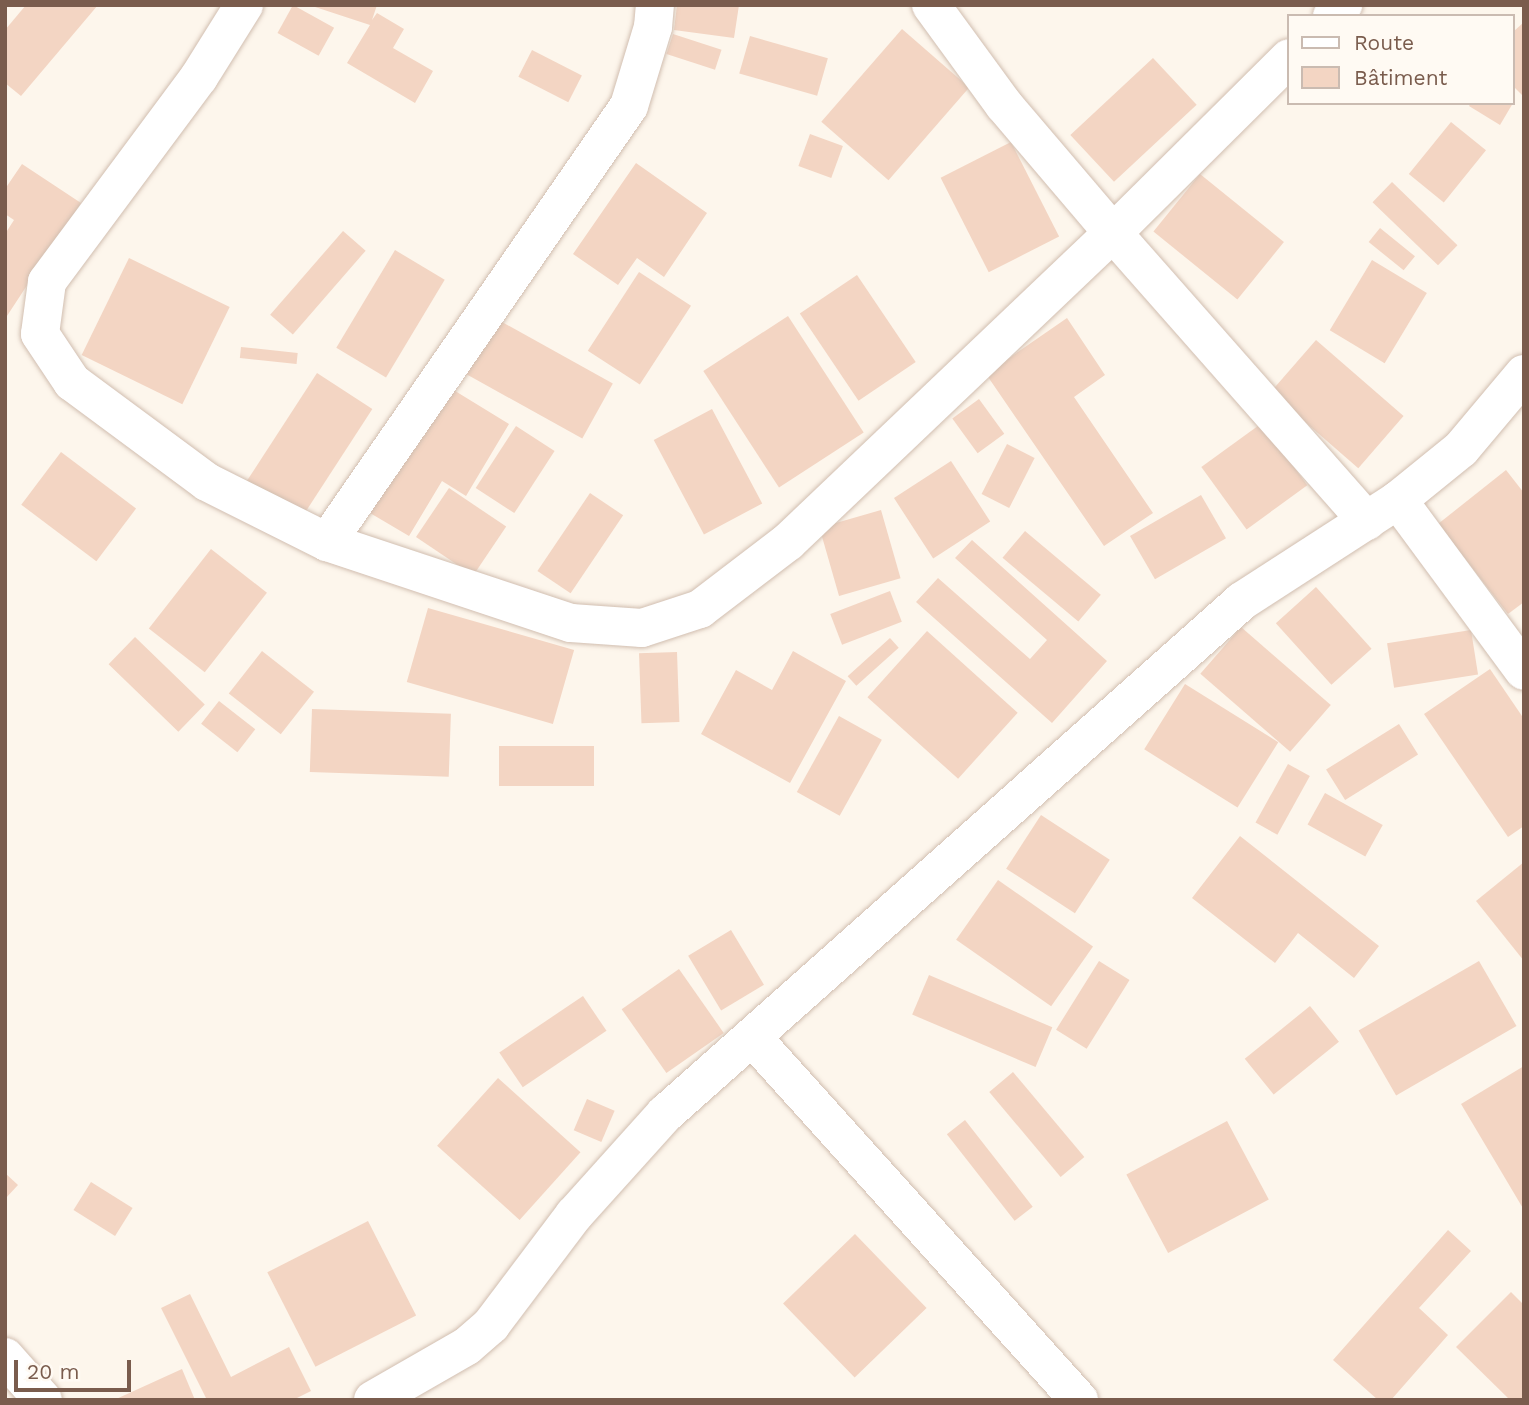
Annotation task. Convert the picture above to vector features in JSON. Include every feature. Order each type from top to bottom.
[{"type":"street","points":[[244,5],[200,77],[47,282],[40,334],[72,382],[207,482],[327,542],[571,622],[642,628],[700,609],[788,542],[1113,233],[1288,59]]},
{"type":"street","points":[[327,542],[629,106],[653,27],[655,5]]},
{"type":"street","points":[[931,5],[1004,105],[1367,521]]},
{"type":"street","points":[[373,1400],[467,1346],[491,1325],[582,1206],[665,1114],[1242,601],[1398,500],[1461,449],[1524,374]]},
{"type":"street","points":[[1398,500],[1524,671]]},
{"type":"street","points":[[752,1037],[1079,1400]]},
{"type":"street","points":[[5,1357],[43,1400]]},
{"type":"building","points":[[26,5],[98,5],[21,96],[5,83],[5,30]]},
{"type":"building","points":[[293,5],[334,28],[319,56],[277,33]]},
{"type":"building","points":[[309,5],[377,5],[372,20],[377,13],[404,29],[393,48],[433,71],[415,103],[347,63],[370,25]]},
{"type":"building","points":[[677,5],[739,5],[734,38],[674,30]]},
{"type":"building","points":[[1524,22],[1524,97],[1515,88],[1515,30]]},
{"type":"building","points":[[902,29],[969,87],[888,180],[821,122]]},
{"type":"building","points":[[673,34],[722,50],[715,70],[667,54]]},
{"type":"building","points":[[750,36],[828,58],[817,96],[739,73]]},
{"type":"building","points":[[532,50],[582,75],[568,102],[518,77]]},
{"type":"building","points":[[1153,58],[1197,105],[1114,182],[1070,135]]},
{"type":"building","points":[[1470,105],[1512,105],[1500,125]]},
{"type":"building","points":[[1451,122],[1486,150],[1444,202],[1409,174]]},
{"type":"building","points":[[810,134],[843,146],[831,178],[798,166]]},
{"type":"building","points":[[1011,142],[1059,236],[989,272],[941,178]]},
{"type":"building","points":[[636,163],[707,213],[664,277],[637,258],[618,285],[573,254]]},
{"type":"building","points":[[22,164],[81,203],[5,319],[5,234],[14,220],[5,214],[5,189]]},
{"type":"building","points":[[1200,174],[1284,242],[1237,299],[1153,232]]},
{"type":"building","points":[[1392,182],[1457,245],[1438,265],[1373,202]]},
{"type":"building","points":[[1380,228],[1415,256],[1404,270],[1369,242]]},
{"type":"building","points":[[343,231],[366,251],[293,334],[270,315]]},
{"type":"building","points":[[395,250],[445,280],[386,378],[336,348]]},
{"type":"building","points":[[129,258],[230,307],[182,404],[82,355]]},
{"type":"building","points":[[1372,260],[1427,293],[1385,363],[1330,330]]},
{"type":"building","points":[[639,272],[691,306],[640,385],[588,351]]},
{"type":"building","points":[[857,275],[916,362],[859,401],[800,314]]},
{"type":"building","points":[[788,316],[864,433],[779,488],[703,371]]},
{"type":"building","points":[[493,317],[613,383],[582,439],[462,372]]},
{"type":"building","points":[[1067,318],[1105,375],[1074,397],[1153,513],[1104,546],[986,374]]},
{"type":"building","points":[[1316,340],[1404,416],[1358,468],[1271,392]]},
{"type":"building","points":[[241,347],[298,353],[297,364],[240,358]]},
{"type":"building","points":[[317,373],[372,409],[301,519],[246,483]]},
{"type":"building","points":[[447,386],[509,424],[466,496],[442,481],[409,536],[370,513]]},
{"type":"building","points":[[979,399],[1004,434],[978,453],[952,418]]},
{"type":"building","points":[[712,409],[762,503],[704,534],[654,440]]},
{"type":"building","points":[[1262,423],[1307,485],[1247,529],[1201,467]]},
{"type":"building","points":[[516,426],[555,451],[514,513],[476,488]]},
{"type":"building","points":[[1007,444],[1035,458],[1009,508],[982,494]]},
{"type":"building","points":[[61,452],[136,509],[96,561],[21,505]]},
{"type":"building","points":[[951,461],[990,521],[933,558],[894,498]]},
{"type":"building","points":[[1506,470],[1524,493],[1524,602],[1508,614],[1438,524]]},
{"type":"building","points":[[449,488],[506,527],[473,575],[416,537]]},
{"type":"building","points":[[590,493],[623,515],[571,593],[537,571]]},
{"type":"building","points":[[1201,495],[1226,538],[1155,579],[1130,536]]},
{"type":"building","points":[[881,510],[901,578],[839,596],[819,528]]},
{"type":"building","points":[[1025,531],[1101,595],[1078,621],[1003,558]]},
{"type":"building","points":[[972,540],[1107,661],[1052,723],[916,602],[938,578],[1030,659],[1047,640],[955,558]]},
{"type":"building","points":[[211,549],[267,593],[205,672],[149,629]]},
{"type":"building","points":[[1316,587],[1372,649],[1331,685],[1276,623]]},
{"type":"building","points":[[890,591],[902,622],[842,645],[830,614]]},
{"type":"building","points":[[428,608],[574,650],[553,724],[407,682]]},
{"type":"building","points":[[1241,627],[1331,705],[1290,752],[1200,674]]},
{"type":"building","points":[[1471,630],[1478,674],[1394,688],[1387,643]]},
{"type":"building","points":[[927,631],[1018,713],[958,779],[867,697]]},
{"type":"building","points":[[135,637],[205,704],[178,732],[109,664]]},
{"type":"building","points":[[890,638],[899,648],[856,686],[848,676]]},
{"type":"building","points":[[262,651],[314,692],[281,734],[229,694]]},
{"type":"building","points":[[793,651],[846,681],[790,783],[701,734],[736,670],[772,690]]},
{"type":"building","points":[[677,652],[679,722],[641,723],[639,653]]},
{"type":"building","points":[[1490,669],[1524,719],[1524,826],[1508,837],[1424,714]]},
{"type":"building","points":[[1185,684],[1278,742],[1237,808],[1144,749]]},
{"type":"building","points":[[219,701],[255,729],[237,752],[201,724]]},
{"type":"building","points":[[312,709],[451,714],[449,777],[310,772]]},
{"type":"building","points":[[839,716],[882,740],[840,816],[797,792]]},
{"type":"building","points":[[1399,724],[1418,755],[1345,800],[1326,770]]},
{"type":"building","points":[[499,746],[594,746],[594,786],[499,786]]},
{"type":"building","points":[[1288,764],[1310,776],[1277,835],[1256,823]]},
{"type":"building","points":[[1325,793],[1383,825],[1365,856],[1308,824]]},
{"type":"building","points":[[1041,815],[1110,860],[1075,913],[1006,869]]},
{"type":"building","points":[[1240,836],[1379,946],[1354,978],[1298,933],[1275,963],[1192,898]]},
{"type":"building","points":[[1524,862],[1524,961],[1476,901]]},
{"type":"building","points":[[998,880],[1093,947],[1051,1006],[956,940]]},
{"type":"building","points":[[731,930],[764,985],[721,1011],[688,956]]},
{"type":"building","points":[[1099,961],[1130,980],[1087,1049],[1056,1030]]},
{"type":"building","points":[[1479,961],[1516,1026],[1396,1095],[1359,1030]]},
{"type":"building","points":[[679,969],[724,1033],[666,1073],[622,1009]]},
{"type":"building","points":[[929,975],[1052,1027],[1036,1067],[912,1015]]},
{"type":"building","points":[[583,996],[606,1031],[523,1087],[499,1052]]},
{"type":"building","points":[[1310,1006],[1339,1042],[1274,1095],[1245,1059]]},
{"type":"building","points":[[1524,1066],[1524,1210],[1461,1104]]},
{"type":"building","points":[[1013,1072],[1084,1157],[1061,1177],[989,1092]]},
{"type":"building","points":[[498,1078],[580,1152],[520,1220],[437,1146]]},
{"type":"building","points":[[587,1099],[615,1111],[601,1142],[574,1130]]},
{"type":"building","points":[[965,1120],[1033,1207],[1015,1221],[947,1134]]},
{"type":"building","points":[[1227,1121],[1269,1200],[1168,1253],[1126,1175]]},
{"type":"building","points":[[5,1173],[18,1185],[5,1199]]},
{"type":"building","points":[[91,1182],[133,1208],[115,1236],[74,1210]]},
{"type":"building","points":[[368,1221],[416,1315],[315,1367],[267,1272]]},
{"type":"building","points":[[1448,1230],[1471,1251],[1419,1308],[1448,1335],[1391,1400],[1378,1400],[1333,1360]]},
{"type":"building","points":[[855,1234],[927,1308],[855,1378],[783,1303]]},
{"type":"building","points":[[1511,1292],[1524,1305],[1524,1400],[1510,1400],[1456,1347]]},
{"type":"building","points":[[190,1294],[231,1377],[289,1347],[311,1391],[293,1400],[207,1400],[161,1308]]},
{"type":"building","points":[[182,1369],[195,1400],[114,1400]]}]
